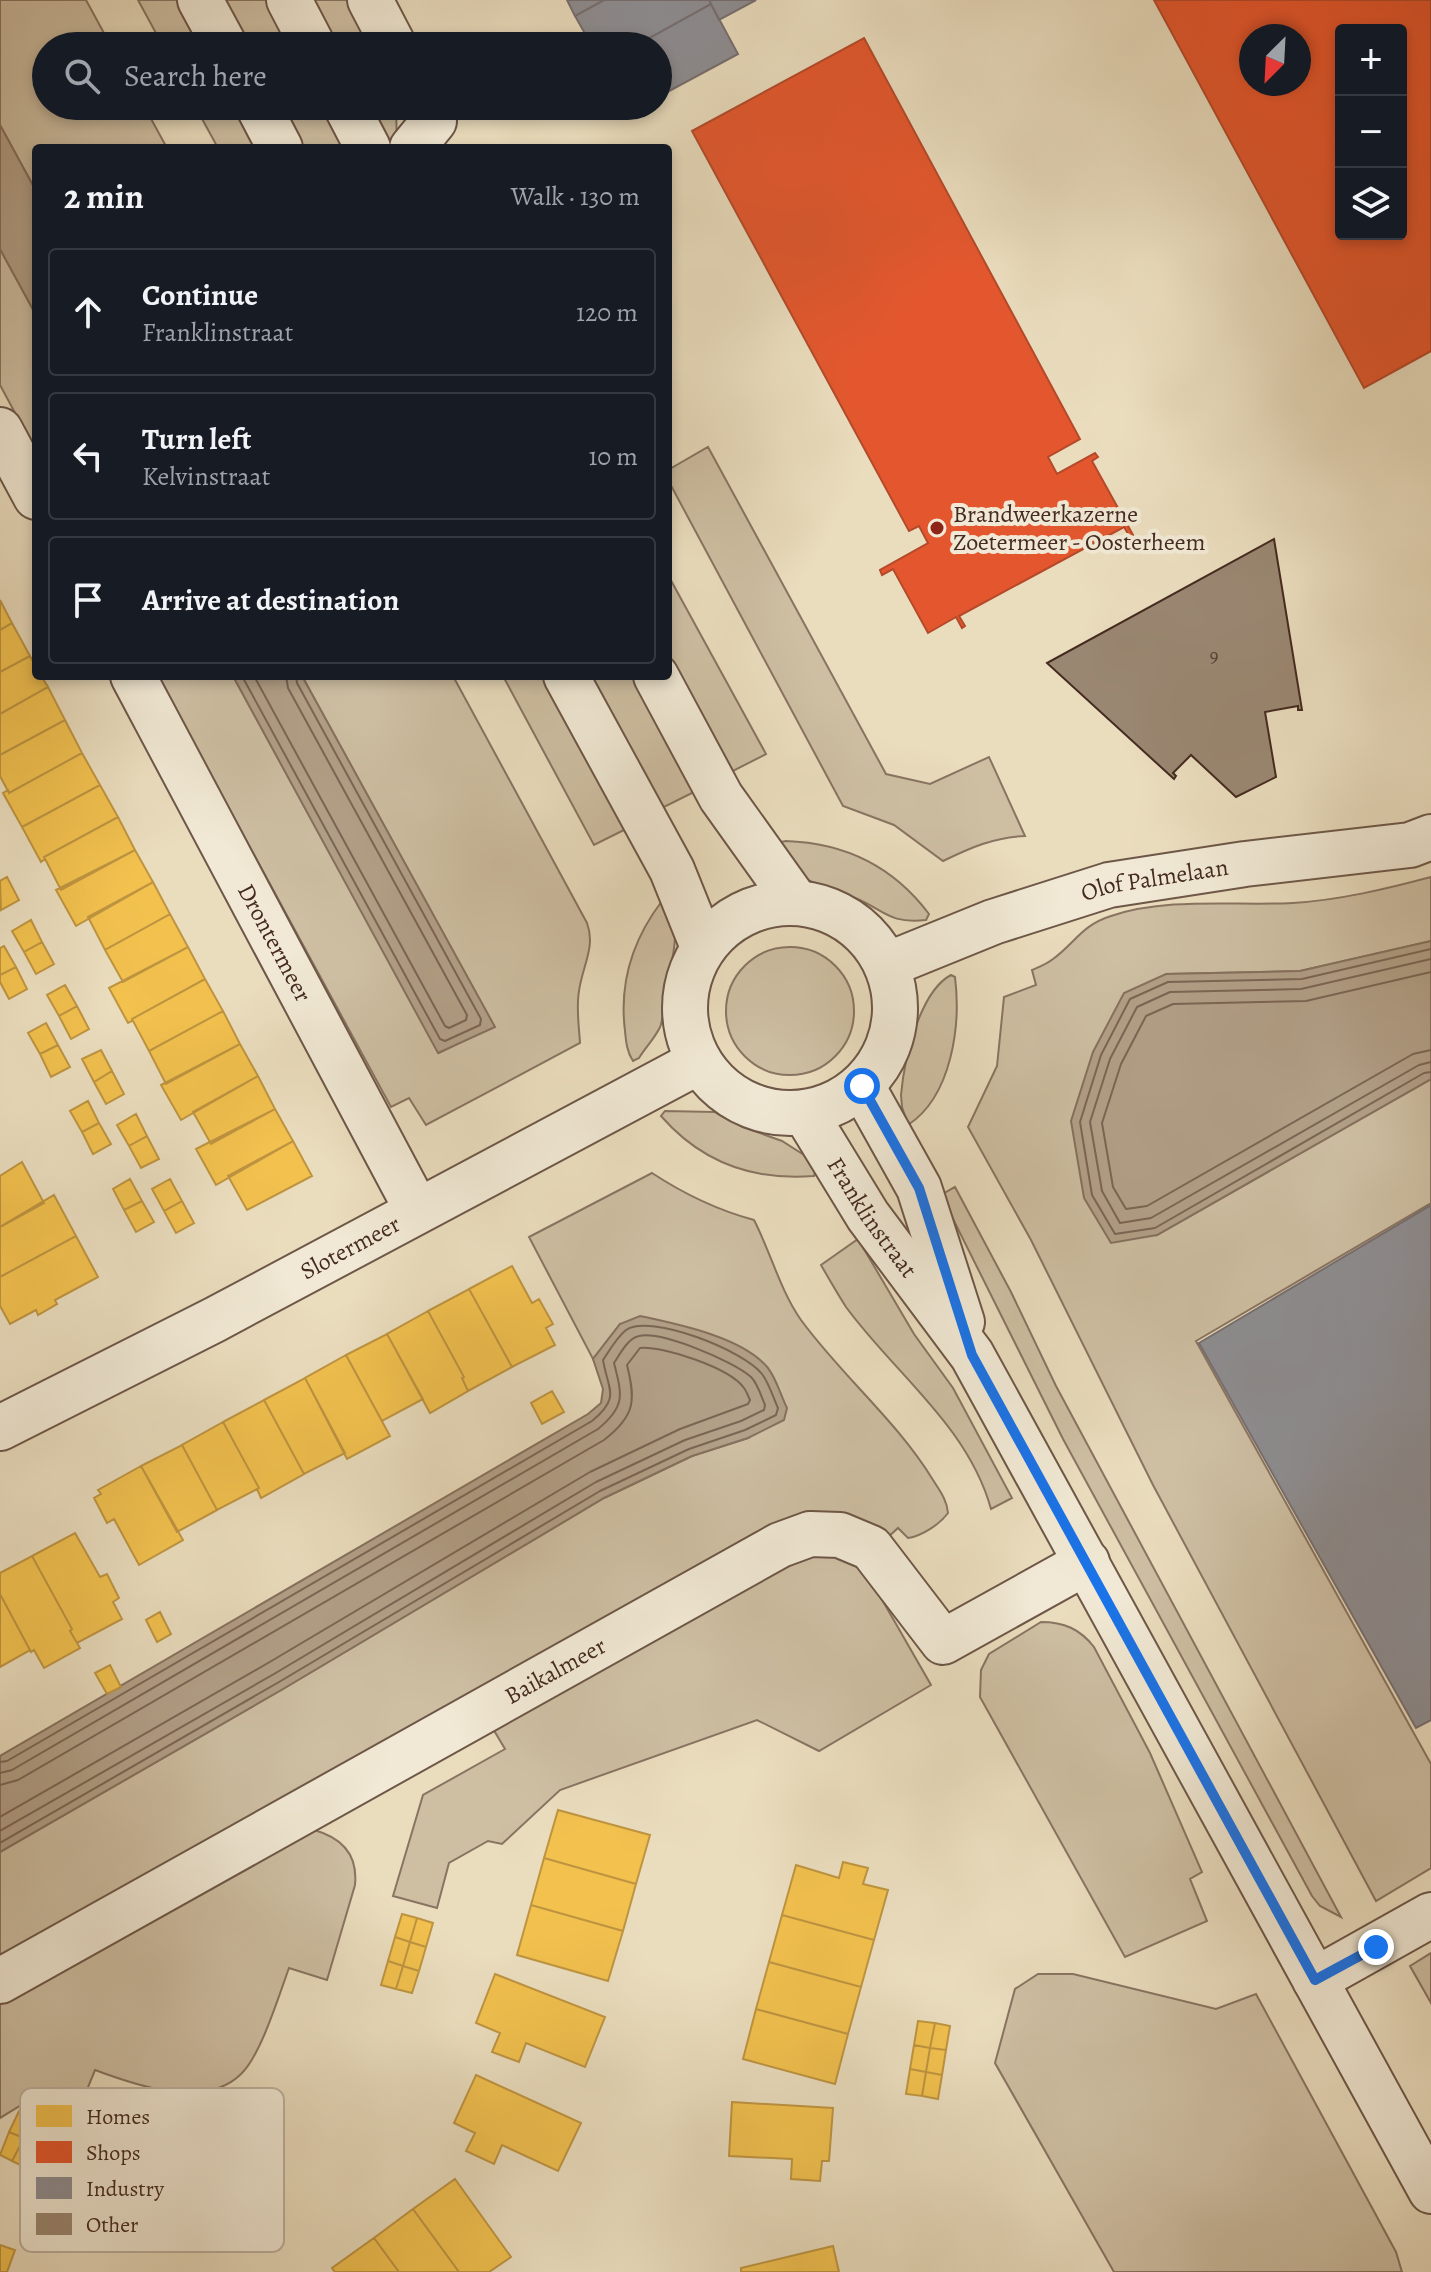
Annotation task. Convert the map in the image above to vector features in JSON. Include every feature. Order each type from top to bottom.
[{"type":"street","points":[[200,0],[217,32]]},
{"type":"street","points":[[289,0],[306,32]]},
{"type":"street","points":[[370,0],[387,32]]},
{"type":"street","points":[[265,120],[278,144]]},
{"type":"street","points":[[353,120],[366,144]]},
{"type":"street","points":[[415,144],[433,120]]},
{"type":"street","points":[[0,430],[32,490]]},
{"type":"street","name":"Drontermeer","points":[[135,680],[417,1210]]},
{"type":"street","points":[[568,680],[672,870],[703,947]]},
{"type":"street","points":[[658,680],[721,797],[796,902]]},
{"type":"street","name":"Olof Palmelaan","points":[[887,965],[993,922],[1109,885],[1245,864],[1410,845],[1431,837]]},
{"type":"street","points":[[796,902],[833,912],[865,933],[887,965],[896,996],[894,1029],[883,1060],[862,1086],[836,1104],[805,1113],[774,1112],[744,1103],[719,1086],[698,1062],[687,1034],[684,1004],[690,974],[703,947],[728,922],[760,906],[796,902]]},
{"type":"street","name":"Slotermeer","points":[[0,1428],[214,1320],[698,1062]]},
{"type":"street","name":"Franklinstraat","points":[[862,1086],[919,1188],[972,1355]]},
{"type":"street","name":"Franklinstraat","points":[[805,1113],[868,1216],[972,1355],[1431,2191]]},
{"type":"street","name":"Baikalmeer","points":[[0,1981],[780,1545],[810,1534],[840,1535],[871,1548],[943,1642],[1087,1562]]},
{"type":"street","points":[[1315,1980],[1431,1915]]},
{"type":"shaded area","points":[[0,0],[86,0],[103,32],[32,32],[32,120],[152,120],[165,144],[32,144],[32,184],[0,125]]},
{"type":"shaded area","points":[[138,0],[182,0],[199,32],[155,32]]},
{"type":"shaded area","points":[[217,0],[270,0],[287,32],[234,32]]},
{"type":"shaded area","points":[[309,0],[349,0],[366,32],[326,32]]},
{"type":"shaded area","points":[[203,120],[246,120],[259,144],[216,144]]},
{"type":"shaded area","points":[[282,120],[336,120],[349,144],[295,144]]},
{"type":"shaded area","points":[[374,120],[396,120],[397,144],[388,144]]},
{"type":"shaded area","points":[[0,249],[32,308],[32,445],[0,385]]},
{"type":"shaded area","points":[[708,447],[886,774],[930,784],[989,757],[1025,836],[993,841],[943,861],[894,825],[843,806],[672,487],[672,468]]},
{"type":"shaded area","points":[[672,582],[766,754],[731,772],[672,677]]},
{"type":"shaded area","points":[[159,680],[235,680],[439,1053],[494,1026],[304,680],[455,680],[587,923],[589,949],[578,1004],[580,1043],[426,1125],[409,1098],[391,1107]]},
{"type":"shaded area","points":[[505,680],[548,680],[628,828],[594,845]]},
{"type":"shaded area","points":[[586,680],[638,680],[698,790],[658,810]]},
{"type":"shaded area","points":[[786,841],[829,846],[884,870],[915,897],[929,914],[926,920],[895,918],[808,880],[791,867],[775,843]]},
{"type":"shaded area","points":[[1431,877],[1431,941],[1300,971],[1166,974],[1157,1235],[1431,1079],[1431,1203],[1196,1341],[1431,1764],[1431,1868],[1376,1901],[1153,1485],[1031,1240],[968,1127],[997,1066],[1004,997],[1036,985],[1032,970],[1051,961],[1086,929],[1101,920],[1155,906],[1293,903],[1328,899]]},
{"type":"shaded area","points":[[662,901],[674,922],[675,934],[662,1020],[653,1039],[639,1058],[633,1061],[625,1031],[626,979],[636,946]]},
{"type":"shaded area","points":[[790,947],[814,952],[835,966],[849,987],[854,1011],[849,1035],[835,1056],[814,1070],[790,1075],[766,1070],[745,1056],[731,1035],[726,1011],[731,987],[745,966],[766,952]]},
{"type":"shaded area","points":[[951,975],[955,977],[957,996],[950,1058],[935,1096],[908,1125],[901,1095],[915,1029],[930,996]]},
{"type":"shaded area","points":[[665,1111],[715,1112],[743,1127],[782,1141],[804,1155],[816,1169],[814,1176],[770,1175],[711,1157],[661,1116]]},
{"type":"shaded area","points":[[652,1173],[701,1201],[754,1220],[787,1296],[801,1320],[919,1458],[945,1500],[948,1513],[945,1517],[925,1532],[908,1538],[898,1528],[886,1539],[757,1537],[755,1533],[0,1959],[0,1852],[283,1689],[604,1498],[692,1456],[748,1438],[620,1324],[593,1359],[529,1237]]},
{"type":"shaded area","points":[[955,1187],[1011,1292],[1056,1386],[1341,1917],[1320,1906],[1312,1896],[1063,1439],[941,1195]]},
{"type":"shaded area","points":[[858,1239],[914,1334],[953,1388],[1012,1498],[991,1509],[980,1479],[948,1426],[865,1332],[836,1291],[821,1265]]},
{"type":"shaded area","points":[[834,1551],[865,1570],[931,1685],[819,1751],[757,1720],[560,1790],[502,1844],[488,1841],[449,1863],[437,1908],[393,1896],[423,1795],[505,1749],[489,1722],[782,1557]]},
{"type":"shaded area","points":[[1041,1622],[1071,1628],[1094,1647],[1150,1753],[1202,1872],[1190,1879],[1207,1921],[1125,1957],[980,1697],[981,1670],[989,1654]]},
{"type":"shaded area","points":[[314,1830],[341,1843],[351,1857],[355,1885],[327,1980],[289,1968],[256,2053],[241,2074],[226,2085],[218,2088],[154,2088],[95,2070],[88,2088],[20,2088],[20,2106],[0,2118],[0,1999]]},
{"type":"shaded area","points":[[1431,1953],[1431,2003],[1410,1966]]},
{"type":"shaded area","points":[[1038,1974],[1073,1974],[1216,2009],[1256,1994],[1396,2252],[1402,2272],[1114,2272],[995,2063],[1015,1989]]},
{"type":"water","points":[[0,125],[32,184],[32,308],[0,249]]},
{"type":"water","points":[[235,680],[304,680],[495,1027],[438,1053]]},
{"type":"water","points":[[1431,941],[1431,1079],[1157,1235],[1111,1243],[1084,1198],[1071,1121],[1093,1052],[1124,993],[1166,974],[1300,971]]},
{"type":"water","points":[[640,1316],[708,1333],[757,1357],[776,1382],[787,1408],[784,1420],[748,1438],[692,1456],[604,1498],[283,1689],[0,1852],[0,1756],[588,1414],[601,1403],[603,1389],[593,1359],[620,1324]]},
{"type":"building: Homes","points":[[0,600],[12,623],[0,630]]},
{"type":"building: Homes","points":[[12,623],[30,656],[0,672],[0,630]]},
{"type":"building: Homes","points":[[30,656],[32,680],[44,680],[48,687],[0,714],[0,672]]},
{"type":"building: Homes","points":[[48,687],[65,720],[0,755],[0,714]]},
{"type":"building: Homes","points":[[65,720],[82,753],[9,793],[0,776],[0,755]]},
{"type":"building: Homes","points":[[82,753],[100,785],[22,827],[3,793],[8,790],[9,793]]},
{"type":"building: Homes","points":[[100,785],[118,817],[44,857],[41,862],[22,827]]},
{"type":"building: Homes","points":[[118,817],[135,850],[61,890],[44,857]]},
{"type":"building: Homes","points":[[135,850],[153,882],[76,926],[56,890]]},
{"type":"building: Homes","points":[[7,877],[19,900],[1,910],[0,881]]},
{"type":"building: Homes","points":[[153,882],[170,914],[105,950],[88,917]]},
{"type":"building: Homes","points":[[170,914],[188,947],[123,982],[105,950]]},
{"type":"building: Homes","points":[[31,920],[42,942],[24,952],[12,931]]},
{"type":"building: Homes","points":[[42,942],[54,964],[36,974],[24,952]]},
{"type":"building: Homes","points":[[4,946],[16,967],[0,975],[0,948]]},
{"type":"building: Homes","points":[[188,947],[205,979],[128,1023],[109,988]]},
{"type":"building: Homes","points":[[16,967],[27,989],[9,999],[0,982],[0,975]]},
{"type":"building: Homes","points":[[205,979],[223,1011],[149,1051],[132,1019]]},
{"type":"building: Homes","points":[[65,985],[77,1006],[59,1016],[47,995]]},
{"type":"building: Homes","points":[[77,1006],[89,1029],[71,1039],[59,1016]]},
{"type":"building: Homes","points":[[223,1011],[240,1044],[166,1084],[149,1051]]},
{"type":"building: Homes","points":[[46,1023],[58,1045],[40,1054],[28,1033]]},
{"type":"building: Homes","points":[[240,1044],[258,1076],[181,1120],[161,1085]]},
{"type":"building: Homes","points":[[58,1045],[70,1067],[51,1077],[40,1054]]},
{"type":"building: Homes","points":[[101,1050],[112,1071],[94,1082],[82,1059]]},
{"type":"building: Homes","points":[[112,1071],[124,1094],[106,1104],[94,1082]]},
{"type":"building: Homes","points":[[258,1076],[275,1109],[211,1144],[193,1112]]},
{"type":"building: Homes","points":[[88,1101],[99,1123],[82,1132],[70,1111]]},
{"type":"building: Homes","points":[[275,1109],[293,1141],[216,1185],[196,1149]]},
{"type":"building: Homes","points":[[136,1114],[147,1136],[129,1146],[117,1125]]},
{"type":"building: Homes","points":[[99,1123],[111,1144],[93,1154],[82,1132]]},
{"type":"building: Homes","points":[[147,1136],[159,1159],[141,1168],[129,1146]]},
{"type":"building: Homes","points":[[293,1141],[312,1176],[247,1210],[228,1176]]},
{"type":"building: Homes","points":[[22,1162],[44,1203],[0,1227],[0,1176]]},
{"type":"building: Homes","points":[[130,1179],[142,1201],[124,1210],[113,1189]]},
{"type":"building: Homes","points":[[170,1179],[182,1201],[164,1211],[152,1189]]},
{"type":"building: Homes","points":[[54,1195],[76,1236],[0,1277],[0,1227]]},
{"type":"building: Homes","points":[[142,1201],[154,1222],[136,1232],[124,1210]]},
{"type":"building: Homes","points":[[182,1201],[194,1223],[176,1233],[164,1211]]},
{"type":"building: Homes","points":[[76,1236],[98,1277],[55,1300],[57,1304],[38,1315],[36,1310],[10,1324],[0,1306],[0,1277]]},
{"type":"building: Homes","points":[[512,1266],[532,1303],[539,1299],[553,1324],[546,1328],[555,1345],[512,1367],[469,1289]]},
{"type":"building: Homes","points":[[469,1289],[512,1367],[468,1391],[464,1377],[428,1311]]},
{"type":"building: Homes","points":[[428,1311],[464,1377],[468,1391],[430,1413],[387,1334]]},
{"type":"building: Homes","points":[[387,1334],[423,1399],[382,1421],[346,1355]]},
{"type":"building: Homes","points":[[346,1355],[390,1436],[347,1459],[305,1378]]},
{"type":"building: Homes","points":[[305,1378],[345,1453],[304,1474],[264,1400]]},
{"type":"building: Homes","points":[[552,1391],[564,1412],[542,1424],[531,1403]]},
{"type":"building: Homes","points":[[264,1400],[304,1474],[261,1498],[259,1488],[223,1422]]},
{"type":"building: Homes","points":[[223,1422],[259,1488],[217,1510],[182,1445]]},
{"type":"building: Homes","points":[[182,1445],[217,1510],[177,1532],[141,1466]]},
{"type":"building: Homes","points":[[141,1466],[183,1540],[139,1565],[114,1519],[107,1523],[94,1498],[101,1494],[98,1490]]},
{"type":"building: Homes","points":[[75,1533],[100,1577],[107,1574],[119,1598],[113,1602],[122,1619],[77,1643],[32,1556]]},
{"type":"building: Homes","points":[[32,1556],[80,1648],[44,1668],[34,1650],[31,1652],[0,1594],[0,1573]]},
{"type":"building: Homes","points":[[0,1594],[30,1650],[0,1667]]},
{"type":"building: Homes","points":[[160,1612],[171,1634],[157,1642],[146,1620]]},
{"type":"building: Homes","points":[[110,1665],[121,1687],[107,1694],[95,1673]]},
{"type":"building: Homes","points":[[558,1810],[650,1835],[636,1884],[544,1858]]},
{"type":"building: Homes","points":[[544,1858],[636,1884],[623,1931],[531,1905]]},
{"type":"building: Homes","points":[[843,1862],[868,1868],[863,1884],[888,1890],[874,1940],[782,1915],[796,1865],[839,1878]]},
{"type":"building: Homes","points":[[531,1905],[623,1931],[608,1981],[517,1955]]},
{"type":"building: Homes","points":[[402,1914],[417,1918],[410,1942],[395,1937]]},
{"type":"building: Homes","points":[[782,1915],[874,1940],[861,1987],[769,1962]]},
{"type":"building: Homes","points":[[417,1918],[433,1923],[426,1947],[410,1942]]},
{"type":"building: Homes","points":[[395,1937],[410,1942],[403,1966],[388,1961]]},
{"type":"building: Homes","points":[[410,1942],[426,1947],[419,1971],[403,1966]]},
{"type":"building: Homes","points":[[388,1961],[403,1966],[396,1989],[381,1985]]},
{"type":"building: Homes","points":[[769,1962],[861,1987],[848,2034],[756,2009]]},
{"type":"building: Homes","points":[[403,1966],[419,1971],[412,1993],[396,1989]]},
{"type":"building: Homes","points":[[495,1974],[605,2017],[585,2067],[526,2043],[519,2062],[492,2052],[500,2033],[476,2023]]},
{"type":"building: Homes","points":[[756,2009],[848,2034],[835,2084],[743,2059]]},
{"type":"building: Homes","points":[[918,2021],[935,2023],[930,2048],[914,2045]]},
{"type":"building: Homes","points":[[935,2023],[950,2026],[946,2050],[930,2048]]},
{"type":"building: Homes","points":[[914,2045],[930,2048],[926,2072],[910,2069]]},
{"type":"building: Homes","points":[[930,2048],[946,2050],[942,2075],[926,2072]]},
{"type":"building: Homes","points":[[910,2069],[926,2072],[922,2096],[906,2094]]},
{"type":"building: Homes","points":[[926,2072],[942,2075],[938,2099],[922,2096]]},
{"type":"building: Homes","points":[[476,2075],[581,2123],[558,2171],[502,2145],[494,2164],[466,2151],[475,2133],[454,2123]]},
{"type":"building: Homes","points":[[732,2102],[833,2108],[829,2161],[822,2161],[820,2181],[791,2179],[792,2159],[729,2156]]},
{"type":"building: Homes","points":[[20,2109],[20,2136],[9,2132]]},
{"type":"building: Homes","points":[[9,2132],[20,2136],[20,2146],[12,2161],[0,2155]]},
{"type":"building: Homes","points":[[20,2146],[20,2165],[12,2161]]},
{"type":"building: Homes","points":[[455,2179],[511,2257],[489,2272],[459,2272],[413,2209]]},
{"type":"building: Homes","points":[[413,2209],[459,2272],[399,2272],[374,2238]]},
{"type":"building: Homes","points":[[374,2238],[399,2272],[335,2272],[332,2268]]},
{"type":"building: Homes","points":[[0,2245],[15,2250],[7,2272],[0,2272]]},
{"type":"building: Homes","points":[[833,2246],[839,2272],[741,2272],[741,2268]]},
{"type":"building: Shops","points":[[1154,0],[1431,0],[1431,351],[1364,388]]},
{"type":"building: Shops","points":[[864,38],[1080,439],[1048,457],[1057,474],[1095,453],[1098,457],[1092,461],[1133,535],[1130,537],[1124,527],[959,616],[965,626],[962,628],[956,617],[928,633],[893,569],[882,575],[880,570],[928,543],[919,526],[909,531],[692,131]]},
{"type":"building: Industry","points":[[567,0],[604,0],[575,16]]},
{"type":"building: Industry","points":[[604,0],[709,0],[711,4],[660,32],[584,32],[575,16]]},
{"type":"building: Industry","points":[[709,0],[756,0],[719,20]]},
{"type":"building: Industry","points":[[711,4],[738,54],[672,89],[672,32],[660,32]]},
{"type":"building: Industry","points":[[1431,1205],[1431,1720],[1416,1728],[1199,1343]]},
{"type":"building: Other","points":[[1274,539],[1302,710],[1298,710],[1298,706],[1265,712],[1276,777],[1236,797],[1191,755],[1173,773],[1176,776],[1174,779],[1047,663]]},
{"type":"place","name":"Brandweerkazerne Zoetermeer - Oosterheem","points":[[937,528]]},
{"type":"route","points":[[862,1086],[919,1188],[972,1355],[1315,1980],[1376,1947]]}]
